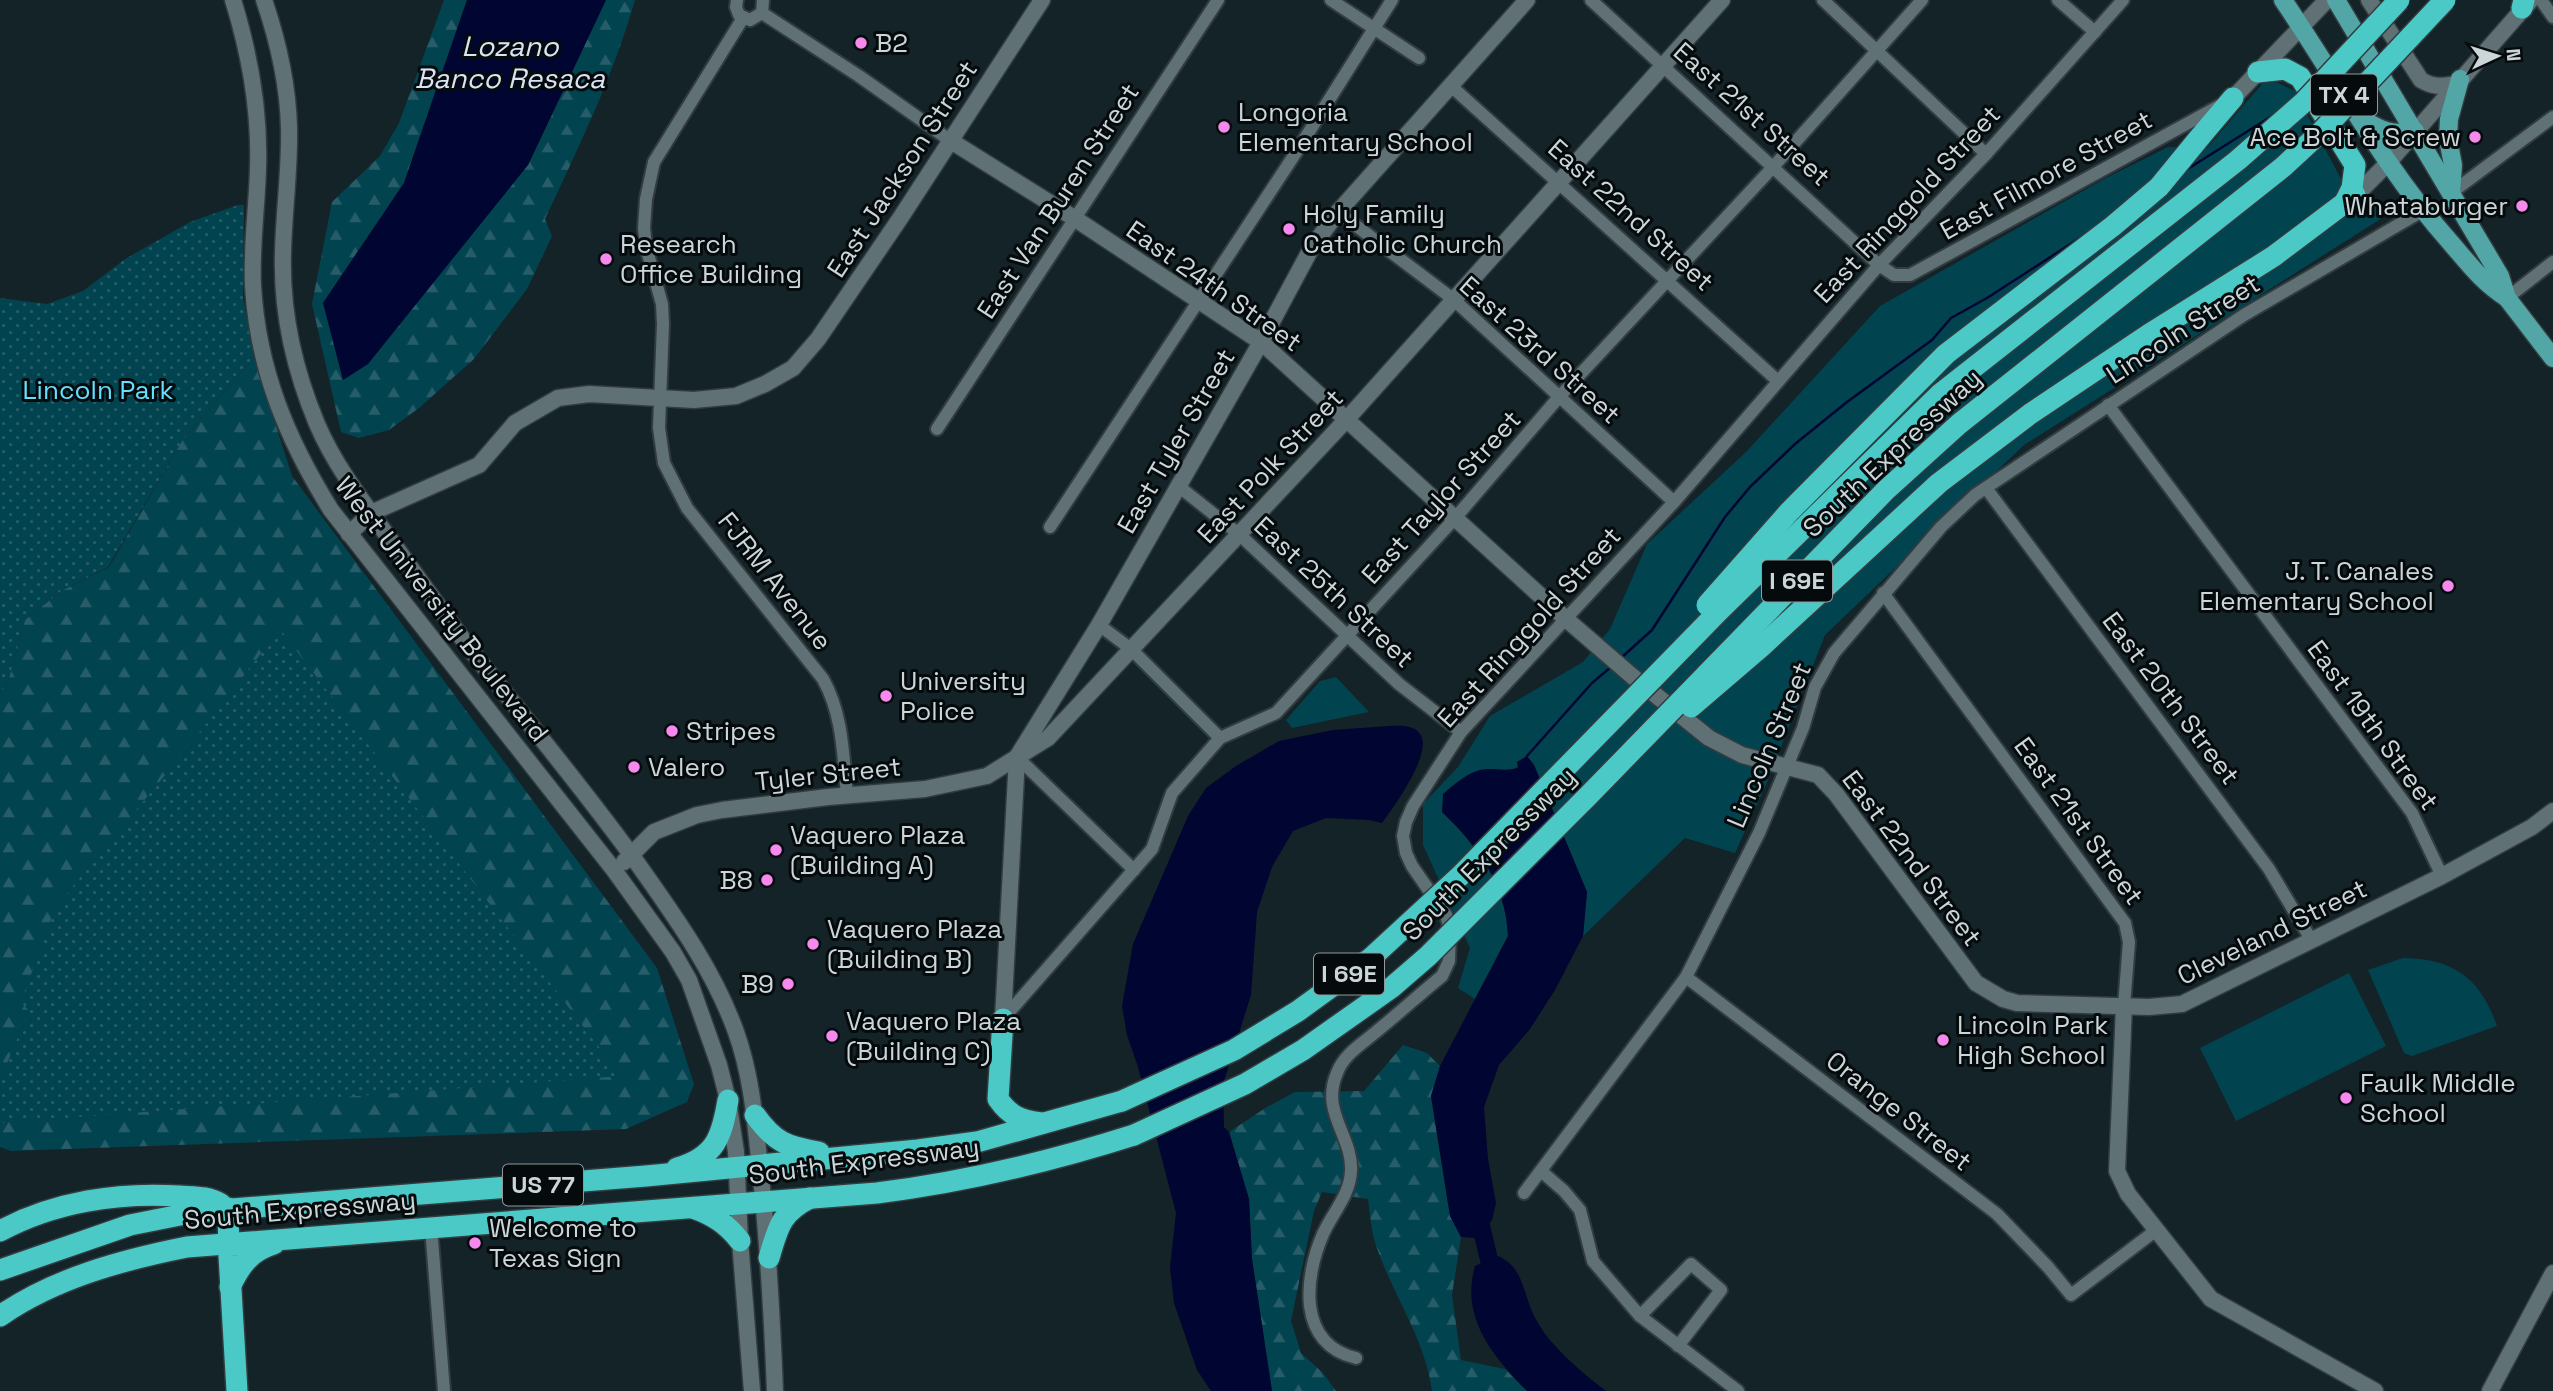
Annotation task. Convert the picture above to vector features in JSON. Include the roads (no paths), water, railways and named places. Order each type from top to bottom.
[{"type":"highway","name":"South Expressway","points":[[0,1270],[130,1225],[195,1212],[737,1168],[977,1142],[1122,1101],[1234,1050],[1298,1012],[1332,987],[1371,958],[1430,905],[1717,613],[1932,401],[2238,160],[2304,102],[2399,0]]},
{"type":"highway","name":"South Expressway","points":[[0,1316],[20,1303],[75,1277],[142,1256],[187,1247],[691,1208],[934,1186],[1067,1157],[1134,1135],[1245,1084],[1354,1016],[1428,956],[1886,490],[1969,416],[2283,167],[2331,122],[2445,0]]},
{"type":"highway","points":[[1589,795],[1761,647],[1939,483],[2030,414],[2148,335],[2274,256],[2351,195],[2355,165],[2300,77],[2285,69],[2258,72]]},
{"type":"highway","points":[[1538,795],[1789,512],[1904,395],[1946,354],[2113,226],[2158,187],[2233,99]]},
{"type":"highway","points":[[1003,1019],[998,1099],[1007,1111],[1018,1119],[1046,1124]]},
{"type":"highway","points":[[646,1176],[683,1166],[712,1150],[724,1125],[728,1100]]},
{"type":"highway","points":[[755,1115],[777,1140],[791,1147],[848,1157]]},
{"type":"highway","points":[[0,1231],[62,1207],[107,1198],[170,1195],[212,1198],[228,1208],[237,1391]]},
{"type":"highway","points":[[769,1258],[783,1217],[798,1204],[812,1197]]},
{"type":"highway","points":[[691,1208],[707,1213],[729,1226],[740,1241]]},
{"type":"highway","points":[[230,1287],[237,1271],[249,1256],[266,1246],[294,1237]]},
{"type":"main road","name":"TX 4","points":[[2283,0],[2422,211],[2487,285],[2507,298],[2553,358]]},
{"type":"main road","name":"TX 4","points":[[2336,0],[2500,276],[2507,298]]},
{"type":"main road","points":[[2451,193],[2453,165],[2448,139],[2449,119],[2458,82]]},
{"type":"main road","points":[[2359,117],[2397,135],[2415,131]]},
{"type":"street","name":"West University Boulevard","points":[[233,0],[246,43],[257,107],[258,164],[253,284],[257,323],[274,393],[289,435],[305,467],[349,534],[614,870],[673,952],[689,980],[701,1008],[728,1100],[737,1168],[752,1391]]},
{"type":"street","name":"West University Boulevard","points":[[264,0],[280,59],[287,106],[289,155],[283,293],[299,376],[319,428],[340,467],[371,513],[475,655],[594,803],[692,940],[722,999],[749,1071],[755,1115],[769,1258],[775,1391]]},
{"type":"street","points":[[737,0],[737,11],[743,18],[754,19],[763,6]]},
{"type":"street","name":"East Jackson Street","points":[[349,534],[371,513],[479,465],[516,423],[558,398],[589,394],[694,400],[736,396],[793,368],[818,339],[1042,0]]},
{"type":"street","name":"East Van Buren Street","points":[[937,429],[1218,0]]},
{"type":"street","points":[[1331,0],[1419,58]]},
{"type":"street","points":[[1050,527],[1392,0]]},
{"type":"street","name":"East Tyler Street","points":[[1017,757],[1098,625],[1261,342],[1312,247],[1338,212],[1527,0]]},
{"type":"street","name":"East 21st Street","points":[[1591,0],[1879,265]]},
{"type":"street","name":"East Polk Street","points":[[1017,757],[1048,738],[1240,535],[1722,0]]},
{"type":"street","points":[[1823,0],[1986,154]]},
{"type":"street","name":"East Taylor Street","points":[[1003,1019],[1152,849],[1171,793],[1220,738],[1276,713],[1456,517],[1559,397],[1668,282],[1922,0]]},
{"type":"street","points":[[2058,0],[2095,32]]},
{"type":"street","name":"East Ringgold Street","points":[[1356,1358],[1332,1349],[1322,1340],[1311,1317],[1313,1265],[1324,1233],[1350,1181],[1349,1154],[1336,1121],[1332,1100],[1337,1073],[1353,1051],[1442,976],[1448,961],[1450,930],[1446,915],[1405,853],[1403,836],[1413,806],[1461,732],[1674,502],[1879,265],[1986,154],[2123,0]]},
{"type":"street","points":[[2233,99],[2327,0]]},
{"type":"street","points":[[2368,0],[2421,80],[2430,86],[2441,87],[2458,82]]},
{"type":"street","points":[[2351,195],[2388,163],[2529,2],[2552,16]]},
{"type":"street","name":"East 24th Street","points":[[763,6],[951,141],[1074,218],[1261,342],[1566,620],[1632,676]]},
{"type":"street","name":"FJRM Avenue","points":[[743,18],[654,162],[646,199],[646,247],[662,304],[659,428],[664,463],[687,508],[831,693],[841,732],[847,796]]},
{"type":"street","name":"East 22nd Street","points":[[1451,86],[1778,381]]},
{"type":"street","name":"East Filmore Street","points":[[1879,265],[1894,275],[1910,275],[2233,99]]},
{"type":"street","points":[[2451,193],[2553,117]]},
{"type":"street","name":"Lincoln Street","points":[[1524,1193],[1686,977],[1759,833],[1803,728],[1815,687],[1834,653],[1941,527],[1986,488],[2244,315],[2422,211]]},
{"type":"street","name":"East 23rd Street","points":[[1338,212],[1452,299],[1674,502]]},
{"type":"street","points":[[255,233],[284,234]]},
{"type":"street","points":[[2507,298],[2553,262]]},
{"type":"street","name":"East 19th Street","points":[[2108,405],[2412,813],[2442,876]]},
{"type":"street","name":"East 25th Street","points":[[1177,485],[1240,535],[1399,684],[1461,732]]},
{"type":"street","name":"East 20th Street","points":[[1986,488],[2269,869],[2312,941]]},
{"type":"street","name":"East 21st Street","points":[[1883,593],[2125,923],[2129,942],[2117,1171],[2128,1194],[2211,1299],[2375,1391]]},
{"type":"street","points":[[1098,625],[1131,649],[1220,738]]},
{"type":"street","name":"East 22nd Street","points":[[1632,676],[1709,738],[1742,755],[1818,775],[1836,794],[1976,983],[1990,991]]},
{"type":"street","points":[[1017,757],[1134,870]]},
{"type":"street","points":[[1003,1019],[1017,757]]},
{"type":"street","name":"Tyler Street","points":[[614,870],[654,832],[697,815],[722,810],[925,789],[987,776],[1017,757]]},
{"type":"street","name":"Cleveland Street","points":[[1990,991],[2017,1003],[2124,1006],[2182,1004],[2442,876],[2551,814]]},
{"type":"street","name":"Orange Street","points":[[1686,977],[1997,1214],[2071,1295],[2155,1231]]},
{"type":"street","points":[[1541,1171],[1564,1191],[1580,1210],[1594,1261],[1640,1316],[1738,1391]]},
{"type":"street","points":[[431,1227],[444,1391]]},
{"type":"street","points":[[1640,1316],[1691,1264],[1721,1290],[1678,1346]]},
{"type":"street","points":[[2490,1391],[2553,1273]]},
{"type":"water","name":"Lozano Banco Resaca","points":[[467,0],[606,0],[528,165],[368,364],[343,380],[323,303],[404,183]]},
{"type":"water","points":[[1389,726],[1414,729],[1423,742],[1417,766],[1387,816],[1382,823],[1326,818],[1293,831],[1272,867],[1257,912],[1251,995],[1223,1084],[1224,1127],[1229,1132],[1249,1199],[1252,1259],[1272,1391],[1211,1391],[1197,1370],[1174,1303],[1170,1267],[1176,1213],[1138,1067],[1127,1035],[1122,1006],[1133,944],[1188,816],[1206,788],[1236,766],[1279,741],[1333,730]]},
{"type":"water","points":[[1527,756],[1534,765],[1587,892],[1583,936],[1555,990],[1530,1029],[1499,1065],[1484,1107],[1488,1159],[1496,1203],[1492,1220],[1485,1230],[1475,1238],[1461,1237],[1450,1216],[1431,1096],[1440,1066],[1508,936],[1506,917],[1496,883],[1478,853],[1442,812],[1443,794],[1476,771],[1518,768],[1517,762]]},
{"type":"water","points":[[1498,1256],[1507,1261],[1518,1274],[1530,1308],[1547,1336],[1569,1360],[1606,1391],[1527,1391],[1502,1364],[1483,1335],[1472,1303],[1475,1266]]},
{"type":"waterway","points":[[2186,170],[2275,114]]},
{"type":"waterway","points":[[1621,658],[1652,630],[1725,517],[1750,487],[1795,444],[1932,340],[1951,318],[2086,234]]},
{"type":"waterway","points":[[1527,756],[1592,683],[1611,667]]},
{"type":"waterway","points":[[1477,1209],[1494,1281]]},
{"type":"place","name":"B2","points":[[861,43]]},
{"type":"place","name":"Longoria Elementary School","points":[[1224,127]]},
{"type":"place","name":"Ace Bolt & Screw","points":[[2475,137]]},
{"type":"place","name":"Whataburger","points":[[2522,206]]},
{"type":"place","name":"Holy Family Catholic Church","points":[[1289,229]]},
{"type":"place","name":"Research Office Building","points":[[606,259]]},
{"type":"place","name":"J. T. Canales Elementary School","points":[[2448,586]]},
{"type":"place","name":"University Police","points":[[886,696]]},
{"type":"place","name":"Stripes","points":[[672,731]]},
{"type":"place","name":"Valero","points":[[634,767]]},
{"type":"place","name":"Vaquero Plaza (Building A)","points":[[776,850]]},
{"type":"place","name":"B8","points":[[767,880]]},
{"type":"place","name":"Vaquero Plaza (Building B)","points":[[813,944]]},
{"type":"place","name":"B9","points":[[788,984]]},
{"type":"place","name":"Vaquero Plaza (Building C)","points":[[832,1036]]},
{"type":"place","name":"Lincoln Park High School","points":[[1943,1040]]},
{"type":"place","name":"Faulk Middle School","points":[[2346,1098]]},
{"type":"place","name":"Welcome to Texas Sign","points":[[475,1243]]},
{"type":"park label","name":"Lincoln Park","points":[[98,390]]}]
